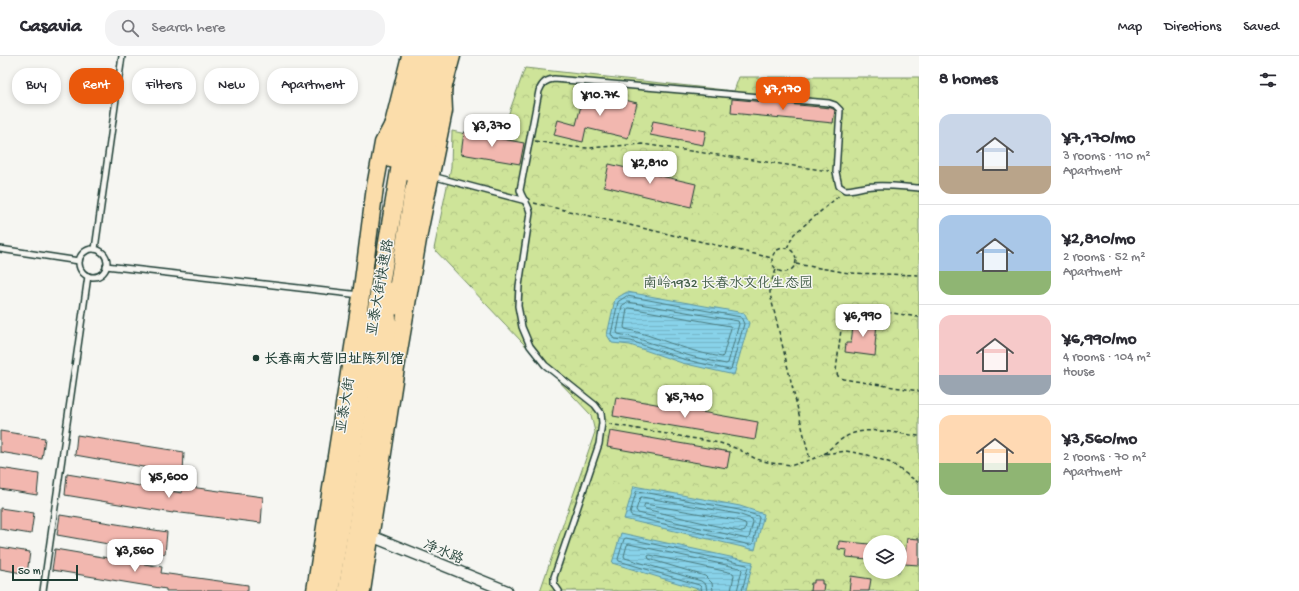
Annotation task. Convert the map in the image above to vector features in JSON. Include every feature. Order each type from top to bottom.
[{"type":"highway","name":"亚泰大街快速路","points":[[347,591],[353,504],[380,324],[376,311],[407,126],[425,56]]},
{"type":"highway","name":"亚泰大街快速路","points":[[380,324],[387,314],[408,179],[438,56]]},
{"type":"highway","points":[[393,124],[392,165],[368,310],[380,324],[394,314],[413,193],[443,89]]},
{"type":"highway","name":"亚泰大街快速路","points":[[330,591],[353,504]]},
{"type":"main road","name":"亚泰大街","points":[[315,591],[375,187],[383,143],[393,124],[410,56]]},
{"type":"main road","points":[[362,591],[420,228],[444,111],[443,89],[452,56]]},
{"type":"street","name":"净水路","points":[[371,536],[508,591]]},
{"type":"lane","points":[[95,249],[122,56]]},
{"type":"lane","points":[[559,591],[554,584],[554,577],[599,444],[602,423],[601,413],[595,405],[545,365],[530,346],[522,326],[518,306],[519,286],[530,213],[530,206],[521,195],[520,190],[541,85],[547,80],[554,78],[829,103],[835,105],[840,110],[836,172],[839,186],[845,190],[875,186],[919,188]]},
{"type":"lane","points":[[430,176],[526,201]]},
{"type":"lane","points":[[0,249],[79,261]]},
{"type":"lane","points":[[95,249],[104,254],[106,266],[102,273],[93,277],[82,272],[79,261],[83,253],[87,250],[95,249]]},
{"type":"lane","points":[[106,266],[360,296]]},
{"type":"lane","points":[[43,591],[88,276]]},
{"type":"path","points":[[530,140],[572,147],[589,148],[642,144],[836,172]]},
{"type":"path","points":[[787,248],[794,234],[845,190]]},
{"type":"path","points":[[526,201],[772,258]]},
{"type":"path","points":[[787,248],[794,252],[796,256],[796,264],[788,272],[780,272],[776,270],[772,263],[772,258],[774,252],[778,249],[787,248]]},
{"type":"path","points":[[796,264],[849,273],[919,275]]},
{"type":"path","points":[[776,270],[770,285],[770,294],[810,460]]},
{"type":"path","points":[[919,317],[851,307],[846,309],[843,313],[836,371],[838,376],[843,380],[919,390]]},
{"type":"path","points":[[602,423],[720,443],[738,448],[756,460],[772,463],[792,465],[824,454],[846,451],[868,455],[891,463],[919,483]]},
{"type":"path","points":[[824,454],[836,443],[854,433],[874,431],[919,436]]},
{"type":"green space","name":"南岭1932 长春水文化生态园","points":[[525,68],[734,91],[739,77],[919,77],[919,591],[540,591],[595,432],[591,415],[434,249],[451,167],[452,131],[499,141]]},
{"type":"water","points":[[627,292],[744,313],[749,323],[734,375],[682,363],[630,345],[612,343],[607,335],[615,299]]},
{"type":"water","points":[[634,486],[740,506],[764,514],[755,550],[624,519]]},
{"type":"water","points":[[621,533],[753,562],[746,591],[704,591],[612,563]]},
{"type":"building","points":[[585,90],[637,103],[628,138],[586,128],[583,142],[554,135],[558,120],[576,125]]},
{"type":"building","points":[[732,99],[831,108],[835,110],[833,123],[731,113]]},
{"type":"building","points":[[653,121],[706,131],[703,145],[650,135]]},
{"type":"building","points":[[464,132],[524,143],[520,164],[461,154]]},
{"type":"building","points":[[609,164],[696,184],[691,207],[604,186]]},
{"type":"building","points":[[854,319],[877,322],[875,356],[845,352],[846,343],[851,343]]},
{"type":"building","points":[[616,397],[758,422],[755,440],[613,416]]},
{"type":"building","points":[[0,431],[45,438],[42,459],[0,452]]},
{"type":"building","points":[[610,431],[730,452],[727,468],[607,447]]},
{"type":"building","points":[[77,435],[184,452],[183,474],[75,455]]},
{"type":"building","points":[[0,468],[39,474],[37,495],[0,489]]},
{"type":"building","points":[[67,474],[182,493],[183,486],[263,497],[261,523],[173,513],[65,495]]},
{"type":"building","points":[[0,508],[34,513],[31,534],[0,529]]},
{"type":"building","points":[[60,515],[167,532],[165,554],[57,535]]},
{"type":"building","points":[[907,538],[919,539],[919,565],[907,564]]},
{"type":"building","points":[[839,541],[863,543],[863,559],[846,557],[847,550],[838,549]]},
{"type":"building","points":[[0,547],[30,552],[27,574],[0,569]]},
{"type":"building","points":[[55,549],[162,567],[161,573],[248,585],[248,591],[166,591],[166,589],[52,570]]},
{"type":"building","points":[[851,576],[871,579],[869,591],[849,591]]},
{"type":"building","points":[[814,580],[822,580],[822,584],[824,584],[823,591],[810,591],[811,583],[814,583]]},
{"type":"place","name":"长春南大营旧址陈列馆","points":[[256,358]]}]
